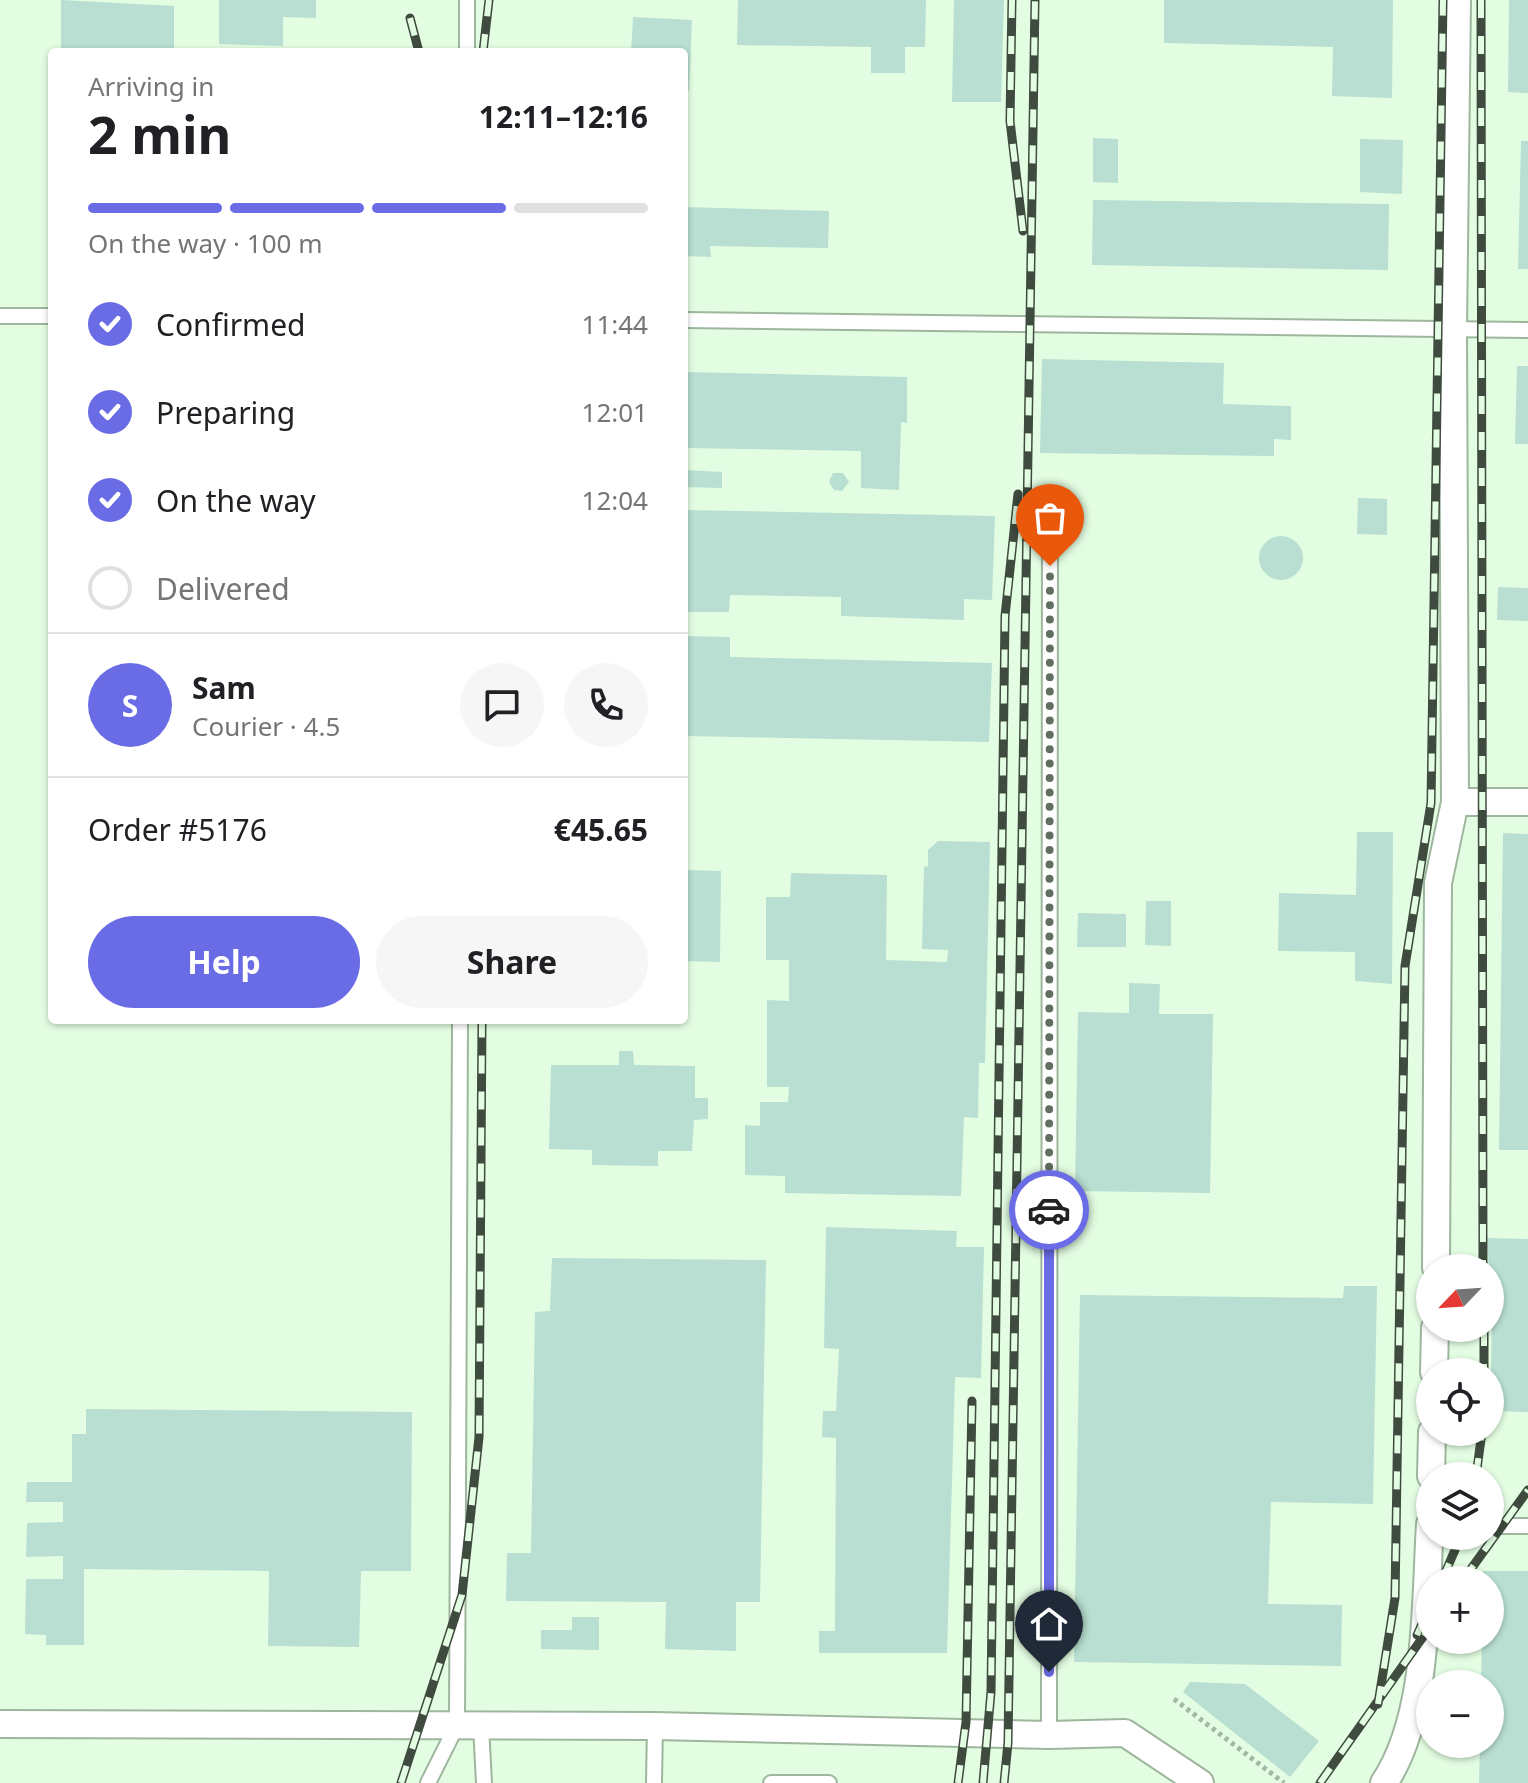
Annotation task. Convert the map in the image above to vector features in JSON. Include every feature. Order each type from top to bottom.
[{"type":"street","points":[[1436,1254],[1438,883],[1455,802],[1453,330],[1457,0]]},
{"type":"street","points":[[1455,802],[1528,802]]},
{"type":"street","points":[[1384,1783],[1394,1768],[1417,1697],[1428,1550]]},
{"type":"street","points":[[0,1724],[655,1726],[1049,1735],[1125,1733],[1200,1783]]},
{"type":"lane","points":[[467,0],[467,48]]},
{"type":"lane","points":[[0,316],[48,316]]},
{"type":"lane","points":[[688,320],[1528,330]]},
{"type":"lane","points":[[1049,1735],[1050,503]]},
{"type":"lane","points":[[460,1024],[469,1726],[484,1783]]},
{"type":"lane","points":[[1504,1526],[1528,1526]]},
{"type":"lane","points":[[428,1783],[469,1726]]},
{"type":"lane","points":[[654,1783],[655,1726]]},
{"type":"lane","points":[[771,1783],[829,1783]]},
{"type":"path","points":[[1174,1699],[1284,1783]]},
{"type":"building","points":[[61,0],[174,6],[174,48],[61,48]]},
{"type":"building","points":[[219,0],[316,0],[316,18],[283,17],[283,46],[219,44]]},
{"type":"building","points":[[738,0],[926,0],[925,47],[905,47],[905,73],[871,73],[871,47],[737,45]]},
{"type":"building","points":[[954,0],[1004,0],[1001,102],[952,102]]},
{"type":"building","points":[[1164,0],[1393,0],[1392,98],[1332,96],[1333,47],[1164,43]]},
{"type":"building","points":[[1509,0],[1528,0],[1528,93],[1508,92]]},
{"type":"building","points":[[633,17],[692,20],[689,91],[688,48],[631,48]]},
{"type":"building","points":[[1093,138],[1118,139],[1118,183],[1093,182]]},
{"type":"building","points":[[1360,139],[1403,140],[1402,194],[1360,192]]},
{"type":"building","points":[[1521,141],[1528,141],[1528,269],[1518,269]]},
{"type":"building","points":[[1093,200],[1389,204],[1388,270],[1092,265]]},
{"type":"building","points":[[688,207],[829,211],[828,248],[710,246],[711,257],[688,256]]},
{"type":"building","points":[[1042,359],[1224,363],[1223,404],[1291,406],[1291,440],[1274,439],[1274,456],[1040,453]]},
{"type":"building","points":[[1517,366],[1528,366],[1528,444],[1515,444]]},
{"type":"building","points":[[688,372],[907,377],[907,423],[901,422],[899,490],[861,488],[861,451],[688,448]]},
{"type":"building","points":[[688,470],[722,472],[722,488],[688,487]]},
{"type":"building","points":[[833,473],[843,473],[849,482],[842,491],[834,490],[829,482]]},
{"type":"building","points":[[1358,498],[1387,499],[1387,535],[1357,534]]},
{"type":"building","points":[[688,510],[995,516],[992,600],[964,599],[964,620],[841,616],[841,597],[730,595],[729,612],[688,612]]},
{"type":"building","points":[[1281,536],[1297,542],[1303,558],[1297,574],[1281,580],[1265,574],[1259,558],[1265,542]]},
{"type":"building","points":[[1498,587],[1528,588],[1528,621],[1497,620]]},
{"type":"building","points":[[688,636],[730,637],[730,657],[992,663],[989,742],[688,736]]},
{"type":"building","points":[[1357,832],[1393,832],[1392,984],[1355,981],[1355,952],[1278,951],[1279,893],[1356,895]]},
{"type":"building","points":[[1503,833],[1528,834],[1528,1150],[1499,1150]]},
{"type":"building","points":[[938,841],[990,842],[985,1063],[979,1063],[978,1118],[964,1117],[961,1196],[785,1193],[785,1176],[745,1175],[745,1125],[760,1126],[760,1102],[788,1102],[789,1087],[767,1087],[767,1000],[789,1001],[789,960],[766,960],[766,897],[790,897],[791,873],[887,875],[886,960],[947,962],[948,950],[922,949],[924,867],[928,866],[928,850]]},
{"type":"building","points":[[688,870],[721,871],[720,962],[688,961]]},
{"type":"building","points":[[1146,901],[1171,901],[1171,946],[1145,945]]},
{"type":"building","points":[[1078,913],[1126,914],[1126,947],[1077,947]]},
{"type":"building","points":[[1129,983],[1160,984],[1159,1014],[1213,1014],[1210,1193],[1075,1191],[1078,1012],[1129,1013]]},
{"type":"building","points":[[619,1051],[633,1051],[634,1065],[695,1066],[695,1098],[708,1098],[708,1119],[694,1120],[692,1151],[658,1151],[658,1166],[592,1165],[592,1150],[549,1149],[551,1065],[619,1065]]},
{"type":"building","points":[[826,1227],[957,1231],[956,1247],[984,1247],[981,1378],[955,1377],[947,1653],[819,1653],[819,1631],[835,1631],[836,1438],[822,1437],[823,1411],[836,1411],[839,1349],[824,1348]]},
{"type":"building","points":[[1487,1238],[1528,1239],[1528,1412],[1504,1411],[1504,1358],[1491,1358],[1491,1342],[1504,1342],[1504,1254],[1488,1254]]},
{"type":"building","points":[[552,1258],[766,1260],[760,1602],[736,1602],[736,1651],[665,1649],[666,1602],[506,1601],[507,1553],[531,1553],[535,1312],[550,1311]]},
{"type":"building","points":[[1344,1286],[1377,1286],[1373,1504],[1271,1502],[1268,1604],[1342,1605],[1341,1666],[1074,1662],[1080,1295],[1343,1298]]},
{"type":"building","points":[[86,1409],[412,1412],[411,1571],[361,1571],[359,1647],[268,1646],[269,1571],[84,1569],[84,1645],[46,1645],[46,1635],[25,1634],[26,1579],[63,1579],[63,1556],[26,1557],[27,1523],[63,1522],[63,1502],[26,1502],[27,1482],[72,1482],[72,1434],[86,1434]]},
{"type":"building","points":[[1504,1571],[1528,1571],[1528,1783],[1479,1783],[1480,1758],[1504,1758],[1504,1670],[1481,1670],[1482,1654],[1504,1654]]},
{"type":"building","points":[[572,1617],[599,1617],[599,1650],[541,1649],[541,1630],[572,1630]]},
{"type":"building","points":[[1190,1682],[1245,1684],[1319,1741],[1290,1777],[1183,1692]]},
{"type":"railway","points":[[483,48],[489,0]]},
{"type":"railway","points":[[1012,0],[1010,121],[1023,231]]},
{"type":"railway","points":[[1004,1783],[1008,1743],[1035,0]]},
{"type":"railway","points":[[1378,1704],[1395,1598],[1405,966],[1431,803],[1443,0]]},
{"type":"railway","points":[[1481,0],[1483,1254]]},
{"type":"railway","points":[[410,18],[418,48]]},
{"type":"railway","points":[[983,1783],[991,1692],[1005,616],[1018,494]]},
{"type":"railway","points":[[401,1783],[462,1595],[479,1437],[482,1024]]},
{"type":"railway","points":[[1484,1342],[1484,1358]]},
{"type":"railway","points":[[958,1783],[966,1722],[972,1401]]},
{"type":"railway","points":[[1478,1462],[1480,1446]]},
{"type":"railway","points":[[1473,1566],[1528,1490]]},
{"type":"railway","points":[[1448,1566],[1455,1550]]},
{"type":"railway","points":[[1320,1783],[1416,1647]]},
{"type":"way so far","points":[[1049,1210],[1050,566]]},
{"type":"route","points":[[1049,1210],[1049,1672]]}]
